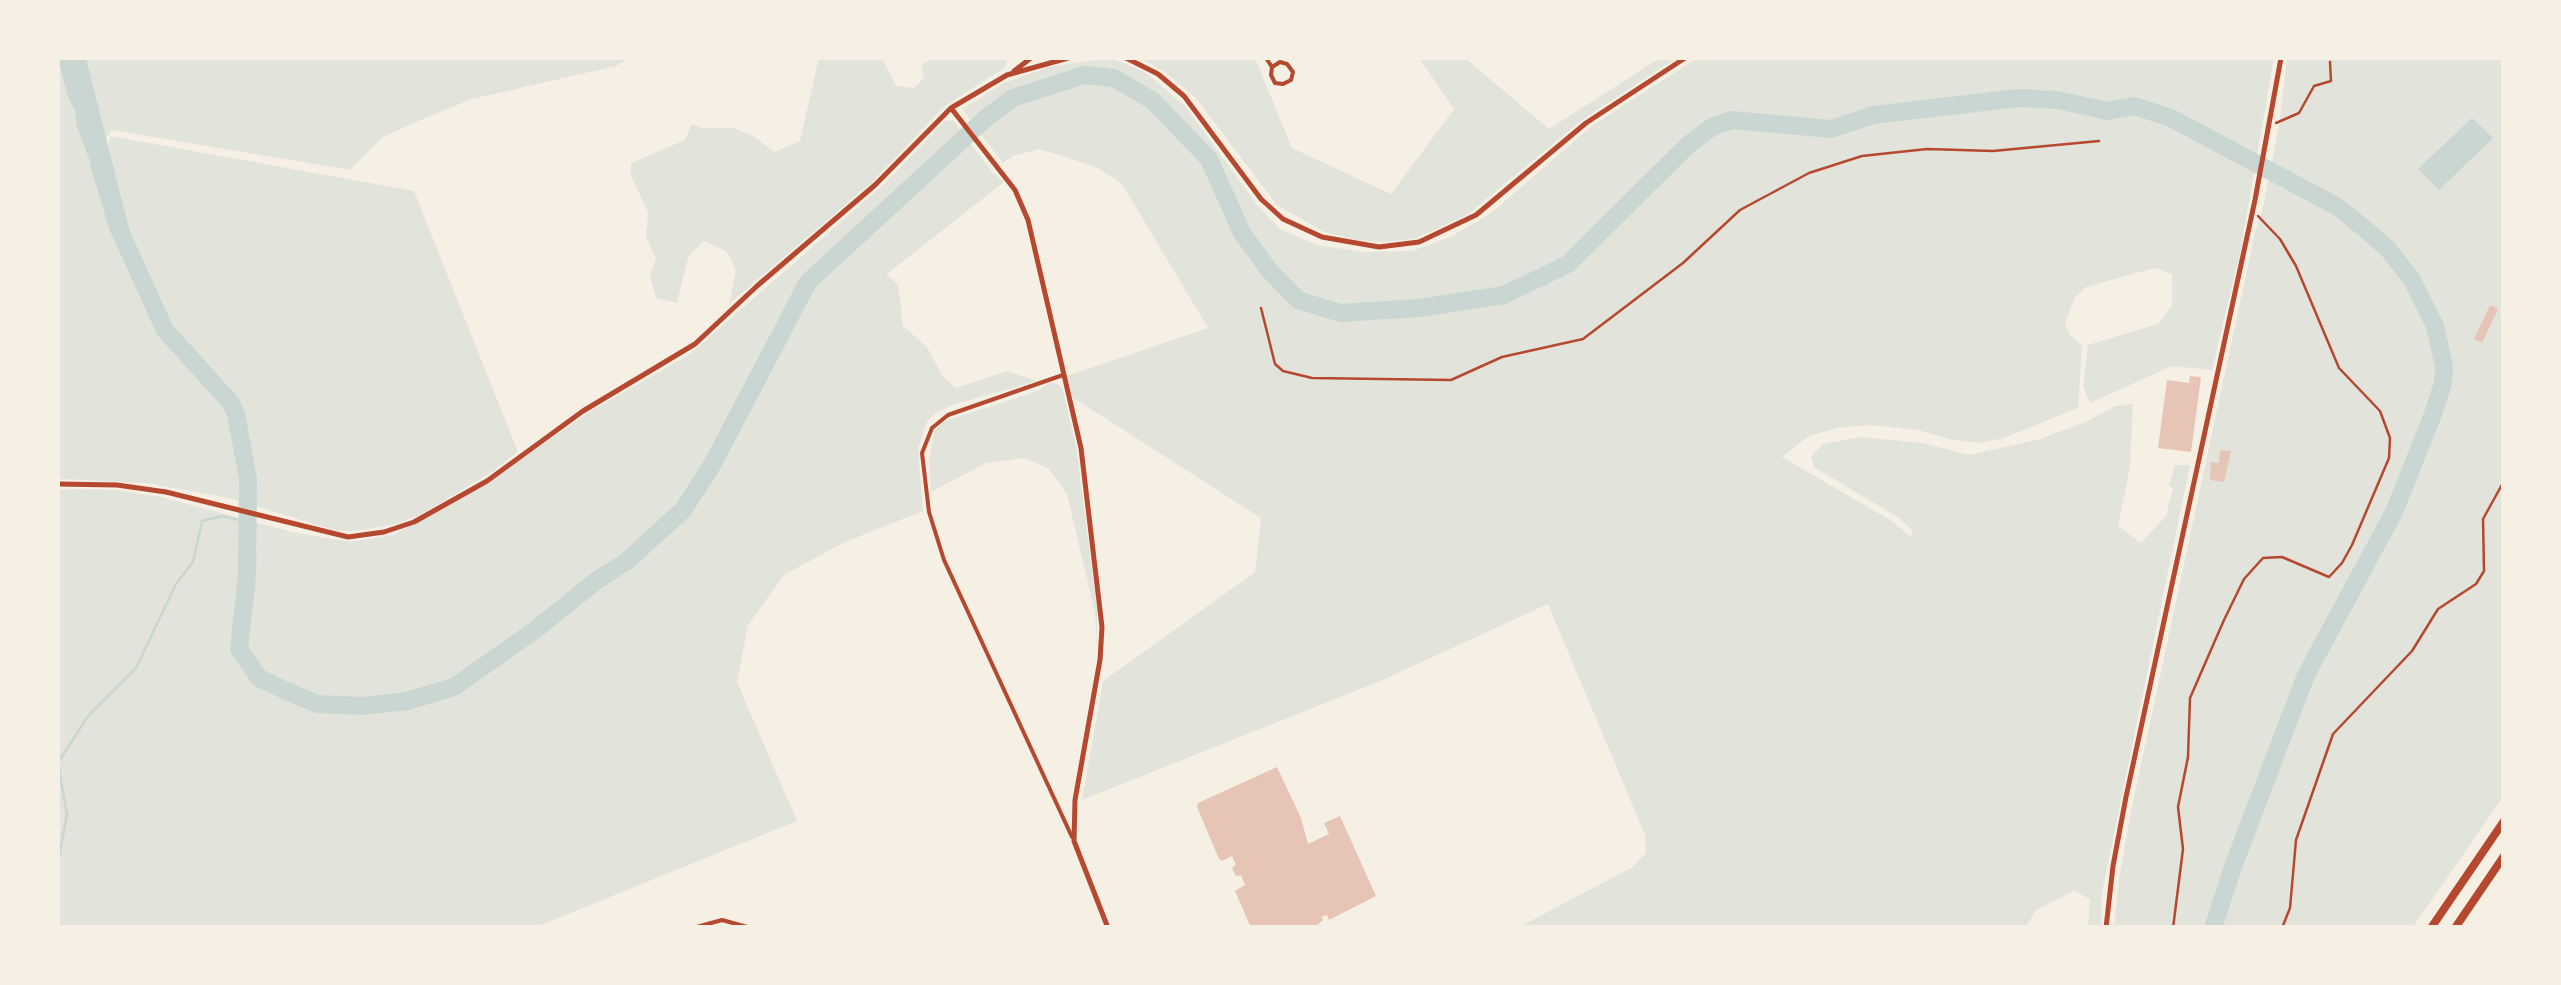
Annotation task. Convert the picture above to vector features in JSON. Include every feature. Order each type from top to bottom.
[{"type":"highway","points":[[2431,928],[2504,820]]},
{"type":"highway","points":[[2455,928],[2504,856]]},
{"type":"street","points":[[58,484],[142,488],[348,536],[384,532],[414,522],[487,480],[583,411],[695,344],[756,286],[876,186],[951,108],[1031,58]]},
{"type":"street","points":[[1007,76],[1068,58]]},
{"type":"street","points":[[1126,58],[1158,74],[1184,96],[1261,199],[1284,220],[1322,237],[1379,247],[1419,242],[1476,215],[1586,123],[1685,58]]},
{"type":"street","points":[[1266,58],[1276,82],[1291,80],[1293,72],[1287,64],[1280,62],[1272,67]]},
{"type":"street","points":[[2106,928],[2126,797],[2255,200],[2281,58]]},
{"type":"street","points":[[951,108],[1015,190],[1028,220],[1081,448],[1102,622],[1100,660],[1075,800],[1074,842]]},
{"type":"street","points":[[1064,374],[948,415],[932,428],[922,453],[929,512],[944,560],[1074,842],[1108,928]]},
{"type":"street","points":[[692,928],[722,920],[751,928]]},
{"type":"path","points":[[2269,124],[2280,124],[2301,110],[2314,86],[2331,81],[2330,62]]},
{"type":"path","points":[[1262,308],[1274,364],[1283,372],[1312,378],[1451,380],[1502,358],[1583,340],[1683,264],[1740,210],[1809,173],[1862,156],[1927,149],[1993,151],[2099,141]]},
{"type":"path","points":[[2173,928],[2183,849],[2178,808],[2188,758],[2190,698],[2224,620],[2244,579],[2264,558],[2282,557],[2329,577],[2352,545],[2389,458],[2390,438],[2380,411],[2339,368],[2296,266],[2280,238],[2252,212]]},
{"type":"path","points":[[2282,928],[2290,908],[2296,840],[2333,734],[2412,651],[2438,609],[2476,584],[2484,571],[2482,519],[2504,481]]},
{"type":"shaded area","points":[[58,58],[630,58],[616,66],[472,99],[383,137],[350,170],[112,130],[90,161],[103,181],[110,136],[414,191],[518,452],[420,515],[392,525],[355,531],[337,531],[229,498],[146,483],[58,479]]},
{"type":"shaded area","points":[[58,58],[86,58],[129,229],[114,220],[106,187],[90,161],[77,127]]},
{"type":"shaded area","points":[[819,58],[882,58],[896,86],[914,88],[924,78],[921,66],[932,58],[1008,58],[1004,68],[945,106],[872,182],[729,304],[736,270],[726,251],[704,241],[688,257],[677,303],[656,298],[650,277],[656,258],[646,237],[648,212],[631,176],[631,163],[685,140],[692,124],[702,128],[733,128],[755,137],[774,152],[800,141]]},
{"type":"shaded area","points":[[1110,58],[1145,72],[1185,106],[1258,206],[1280,229],[1317,245],[1363,252],[1412,251],[1452,236],[1491,213],[1593,125],[1697,58],[2274,58],[2240,253],[2212,370],[2172,366],[2090,403],[2083,387],[2088,345],[2158,324],[2172,306],[2172,274],[2155,268],[2086,287],[2075,297],[2065,323],[2070,335],[2082,346],[2078,408],[2004,438],[1980,443],[1918,430],[1869,425],[1837,428],[1809,436],[1782,457],[1892,521],[1912,538],[1912,530],[1899,518],[1814,467],[1811,457],[1823,444],[1860,437],[1923,443],[1969,455],[2040,439],[2115,406],[2133,404],[2130,467],[2118,526],[2141,543],[2166,516],[2175,465],[2190,465],[2102,892],[2101,927],[2088,927],[2090,899],[2074,891],[2036,910],[2026,927],[1519,927],[1633,867],[1646,853],[1645,835],[1548,604],[1378,682],[1082,800],[1103,681],[1255,572],[1261,518],[1072,397],[1067,376],[1208,328],[1122,184],[1096,167],[1040,149],[1013,156],[1003,163],[962,109],[1004,83],[1048,67]]},
{"type":"shaded area","points":[[1140,58],[1255,58],[1292,148],[1391,194],[1454,109],[1419,58],[1465,58],[1549,129],[1660,58],[1676,58],[1582,120],[1467,215],[1416,238],[1388,242],[1324,232],[1277,205],[1195,97],[1165,72]]},
{"type":"shaded area","points":[[2287,58],[2503,58],[2503,797],[2413,927],[2114,928],[2132,807],[2264,204]]},
{"type":"shaded area","points":[[2472,118],[2493,138],[2439,190],[2418,169]]},
{"type":"shaded area","points":[[953,120],[991,171],[1004,182],[887,274],[898,285],[903,326],[927,347],[943,377],[956,388],[1007,371],[1037,381],[952,405],[934,414],[918,448],[923,511],[845,542],[784,575],[748,625],[737,682],[797,821],[536,927],[58,927],[58,489],[116,490],[161,497],[292,532],[350,542],[393,535],[484,485],[593,410],[690,354],[882,186],[945,121]]},
{"type":"shaded area","points":[[1052,382],[1062,387],[1076,446],[1097,609],[1097,648],[1095,613],[1067,494],[1049,469],[1025,458],[986,463],[931,492],[929,460],[934,433],[942,422],[1037,391]]},
{"type":"building","points":[[2490,305],[2498,309],[2482,343],[2474,339]]},
{"type":"building","points":[[2190,376],[2201,377],[2191,452],[2158,448],[2167,380],[2189,383]]},
{"type":"building","points":[[2220,450],[2231,451],[2224,482],[2210,480],[2211,462],[2219,463]]},
{"type":"building","points":[[1277,767],[1301,818],[1308,844],[1329,834],[1324,823],[1340,816],[1376,896],[1329,920],[1327,915],[1321,917],[1323,920],[1314,928],[1251,928],[1235,891],[1245,885],[1241,875],[1236,876],[1232,868],[1236,865],[1232,856],[1219,859],[1197,807],[1198,803]]},
{"type":"waterway","points":[[99,164],[118,227],[165,330],[231,403],[236,414],[248,479],[247,576],[239,649],[259,678],[280,688],[317,704],[363,706],[407,701],[454,687],[627,561],[683,510],[712,465],[808,282],[986,118],[1013,98],[1084,75],[1114,78],[1153,101],[1209,159],[1242,233],[1269,270],[1298,300],[1340,313],[1419,308],[1504,295],[1568,264],[1688,145],[1712,127],[1732,120],[1831,129],[1873,115],[2018,98],[2057,100],[2108,111],[2134,106],[2171,118],[2336,206],[2388,249],[2412,280],[2435,326],[2444,366],[2433,414],[2394,512],[2306,675],[2213,928]]},
{"type":"waterway","points":[[58,862],[67,815],[58,763],[88,716],[136,668],[176,584],[193,562],[202,521],[222,516],[248,522]]}]
